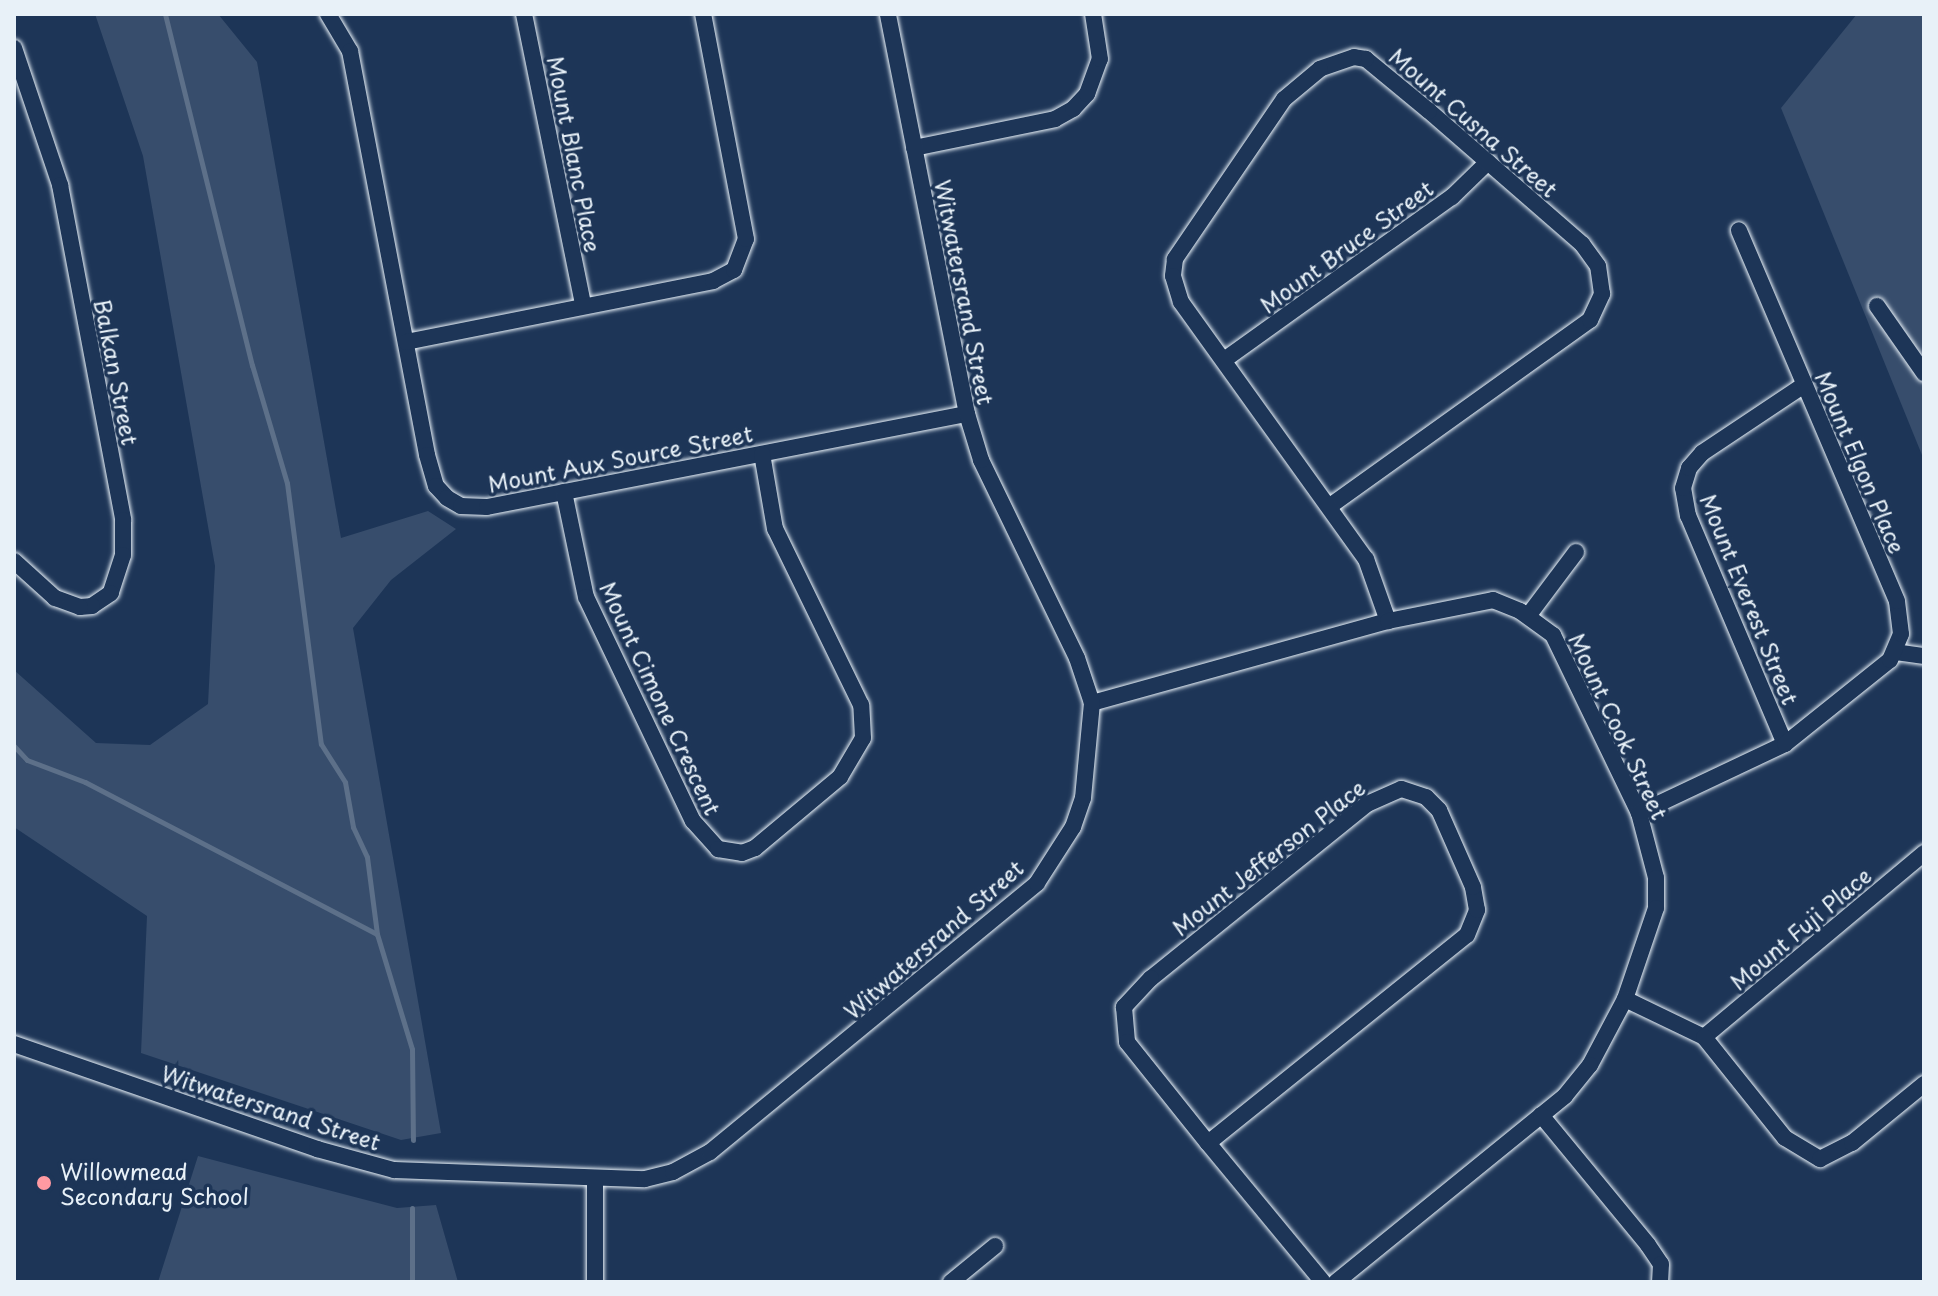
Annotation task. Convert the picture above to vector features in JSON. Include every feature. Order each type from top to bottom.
[{"type":"street","name":"Mount Aux Source Street","points":[[328,14],[350,51],[427,455],[440,493],[461,506],[487,507],[967,414]]},
{"type":"street","name":"Mount Blanc Place","points":[[524,14],[583,304]]},
{"type":"street","points":[[406,342],[583,304],[713,281],[741,260],[746,239],[703,14]]},
{"type":"street","name":"Witwatersrand Street","points":[[14,1044],[359,1162],[459,1176],[595,1179],[661,1176],[701,1158],[1037,883],[1073,827],[1083,798],[1092,703],[1077,658],[981,460],[967,414],[888,14]]},
{"type":"street","points":[[914,148],[1055,119],[1073,109],[1087,94],[1100,59],[1093,14]]},
{"type":"street","name":"Balkan Street","points":[[14,48],[18,71],[60,185],[123,520],[123,555],[111,593],[92,606],[80,607],[55,598],[14,561]]},
{"type":"street","name":"Mount Cusna Street","points":[[1330,506],[1597,312],[1602,279],[1592,255],[1366,59],[1339,59],[1320,69],[1284,99],[1175,259],[1176,292],[1366,559],[1388,621]]},
{"type":"street","name":"Mount Bruce Street","points":[[1224,360],[1446,202],[1488,162]]},
{"type":"street","name":"Mount Elgon Place","points":[[1739,230],[1897,601],[1903,626],[1895,652]]},
{"type":"street","points":[[1877,306],[1924,373]]},
{"type":"street","name":"Mount Everest Street","points":[[1785,744],[1688,516],[1683,488],[1689,468],[1702,453],[1804,385]]},
{"type":"street","name":"Mount Cimone Crescent","points":[[564,492],[586,597],[693,821],[718,849],[742,853],[755,848],[853,764],[864,719],[775,529],[762,454]]},
{"type":"street","points":[[1528,616],[1576,552]]},
{"type":"street","name":"Mount Cook Street","points":[[1092,703],[1388,621],[1493,600],[1528,616],[1553,635],[1573,669],[1639,813],[1656,878],[1656,908],[1625,999],[1590,1065],[1541,1115],[1336,1282]]},
{"type":"street","points":[[1639,813],[1785,744],[1895,652],[1924,656]]},
{"type":"street","name":"Mount Jefferson Place","points":[[1208,1143],[1467,935],[1477,910],[1473,887],[1439,810],[1426,797],[1408,789],[1382,794],[1128,997],[1123,1016],[1127,1042],[1208,1143],[1323,1282]]},
{"type":"street","name":"Mount Fuji Place","points":[[1704,1037],[1924,853]]},
{"type":"street","points":[[1625,999],[1704,1037],[1785,1138],[1820,1159],[1852,1143],[1924,1084]]},
{"type":"street","points":[[1541,1115],[1648,1245],[1661,1264],[1660,1282]]},
{"type":"street","points":[[595,1179],[595,1282]]},
{"type":"street","points":[[951,1282],[995,1246]]},
{"type":"shaded area","points":[[95,14],[218,14],[257,62],[341,538],[428,511],[456,529],[391,580],[353,628],[441,1133],[401,1140],[141,1053],[147,916],[14,827],[14,670],[96,743],[150,745],[208,704],[215,566],[143,156]]},
{"type":"shaded area","points":[[1857,14],[1924,14],[1924,460],[1781,108]]},
{"type":"shaded area","points":[[198,1156],[397,1208],[436,1205],[458,1282],[158,1282]]},
{"type":"waterway","points":[[165,14],[252,365],[287,483],[321,744],[345,782],[353,827],[367,857],[377,934]]},
{"type":"waterway","points":[[14,746],[27,760],[85,782],[377,934],[412,1049],[413,1140]]},
{"type":"waterway","points":[[412,1208],[412,1282]]},
{"type":"place","name":"Willowmead Secondary School","points":[[44,1183]]}]
